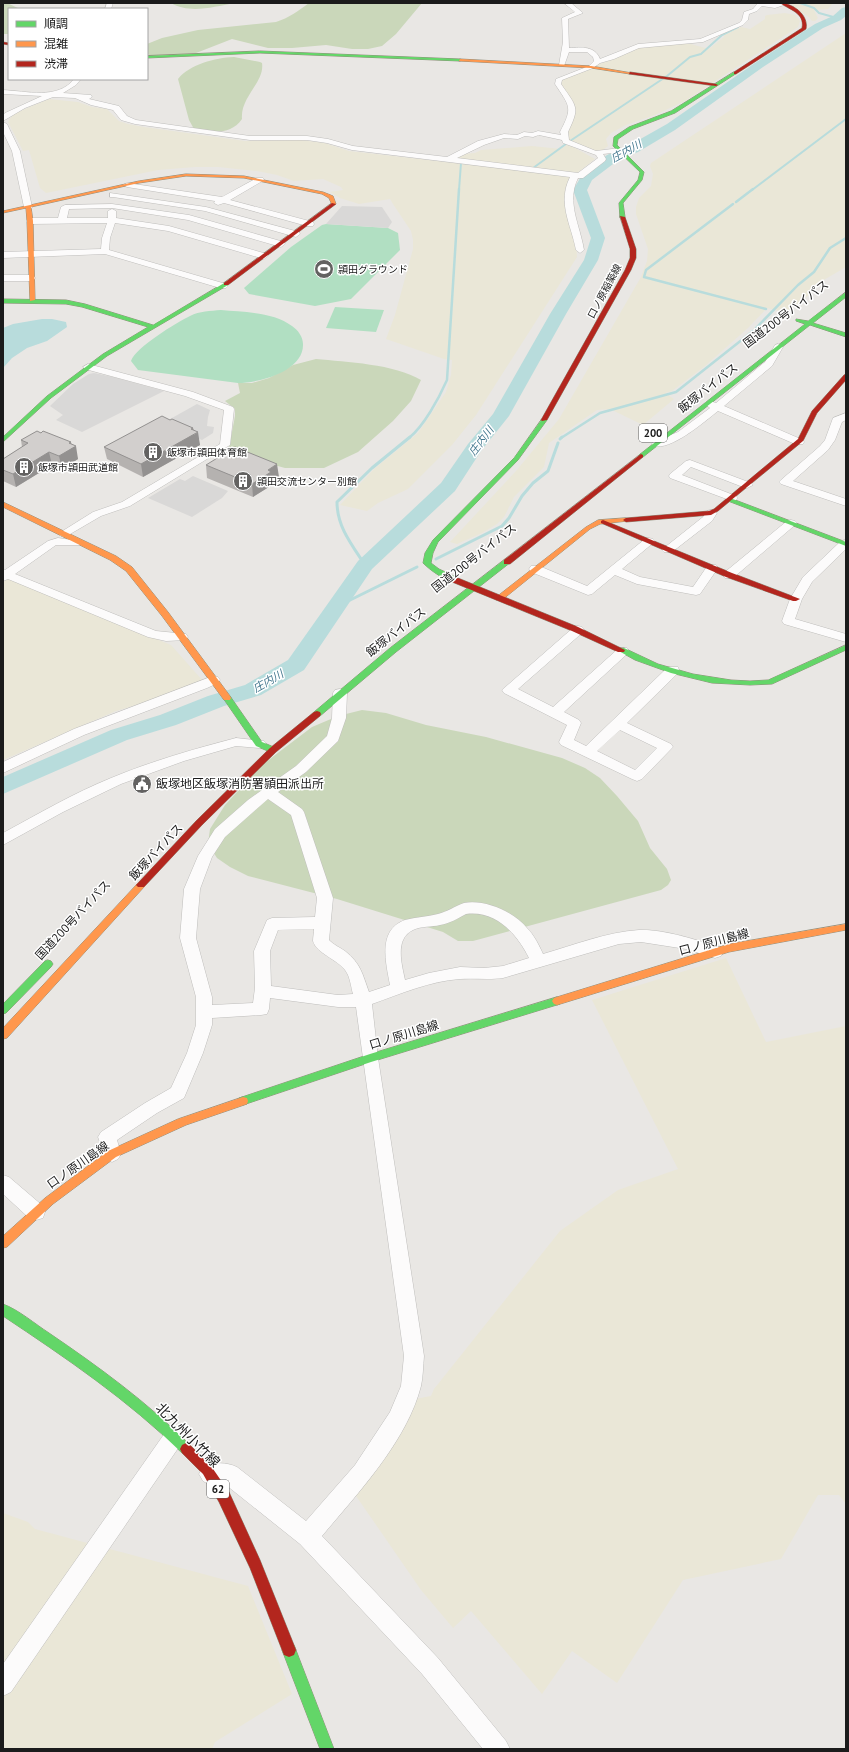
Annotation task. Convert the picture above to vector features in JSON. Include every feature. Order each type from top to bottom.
[{"type":"main road","points":[[620,150],[615,142],[620,134],[631,128],[673,112],[804,28],[806,23],[804,17],[785,3]]},
{"type":"main road","points":[[148,57],[260,52],[562,65],[595,64],[716,85]]},
{"type":"main road","name":"口ノ原稲築線","points":[[474,588],[431,568],[427,563],[429,553],[435,541],[516,459],[542,424],[628,270],[633,258],[632,249],[622,217],[621,203],[642,177],[642,172],[638,166],[620,150]]},
{"type":"main road","points":[[3,212],[113,191],[127,185],[156,179],[186,175],[244,177],[260,180],[323,193],[331,197],[334,203],[332,207],[310,224],[223,286],[105,355],[88,367],[49,397],[3,440]]},
{"type":"main road","points":[[28,207],[30,221],[32,300]]},
{"type":"main road","name":"国道200号バイパス","points":[[788,327],[846,283]]},
{"type":"main road","name":"飯塚バイパス","points":[[3,1035],[199,823],[273,750],[392,650],[474,588],[778,346],[846,294]]},
{"type":"main road","points":[[3,301],[32,300],[66,302],[83,305],[154,327]]},
{"type":"main road","points":[[798,320],[846,335]]},
{"type":"main road","points":[[498,598],[592,524],[600,521],[711,513],[731,499],[799,442],[806,433],[809,420],[814,411],[846,376]]},
{"type":"main road","points":[[731,499],[846,543]]},
{"type":"main road","points":[[3,504],[113,558],[129,569],[165,614],[246,723],[262,741],[273,750]]},
{"type":"main road","points":[[600,521],[712,568],[796,599]]},
{"type":"main road","points":[[474,588],[578,630],[642,660],[673,670],[734,683],[756,684],[769,682],[846,646]]},
{"type":"main road","points":[[248,755],[262,741]]},
{"type":"main road","name":"口ノ原川島線","points":[[3,1243],[48,1201],[112,1154],[182,1122],[370,1058],[715,952],[729,948],[846,927]]},
{"type":"main road","name":"国道200号バイパス","points":[[3,1010],[53,959]]},
{"type":"main road","name":"北九州小竹線","points":[[3,1309],[106,1380],[137,1404],[210,1474],[233,1517],[259,1573],[302,1689],[327,1749]]},
{"type":"street","points":[[562,65],[566,56],[566,35],[568,30],[565,18],[580,13],[567,3]]},
{"type":"street","points":[[564,138],[564,132],[571,117],[571,108],[569,101],[558,84],[558,80],[638,46],[701,41],[741,24],[745,20],[746,13],[755,10],[760,3],[775,6],[785,3]]},
{"type":"street","points":[[566,50],[581,49],[594,52],[596,54],[595,64]]},
{"type":"street","points":[[3,119],[6,113],[54,95],[74,84],[77,80]]},
{"type":"street","points":[[3,92],[90,98]]},
{"type":"street","points":[[78,97],[94,103],[116,108],[124,118],[135,122],[246,137],[307,138],[352,148],[580,176],[602,159],[599,154]]},
{"type":"street","points":[[562,121],[571,117]]},
{"type":"street","points":[[3,124],[16,151],[28,207]]},
{"type":"street","points":[[448,160],[481,143],[504,136],[518,137],[524,134],[533,135],[550,127]]},
{"type":"street","points":[[538,133],[564,138],[566,141],[589,152],[599,154],[620,150]]},
{"type":"street","points":[[574,175],[567,191],[567,204],[580,250]]},
{"type":"street","points":[[156,179],[186,184]]},
{"type":"street","points":[[169,229],[260,180]]},
{"type":"street","points":[[127,185],[223,200],[310,224]]},
{"type":"street","points":[[222,190],[237,193]]},
{"type":"street","points":[[105,251],[106,238],[112,220],[113,191],[206,209],[296,234]]},
{"type":"street","points":[[62,220],[65,207],[112,206],[189,218],[281,244]]},
{"type":"street","points":[[30,221],[112,220],[169,229],[264,256]]},
{"type":"street","points":[[3,255],[105,251],[223,286]]},
{"type":"street","points":[[3,278],[32,278]]},
{"type":"street","points":[[655,445],[682,434],[717,407],[769,364],[778,346]]},
{"type":"street","points":[[65,534],[97,514],[126,504],[225,445],[229,409],[189,394],[88,367]]},
{"type":"street","points":[[707,403],[799,442]]},
{"type":"street","points":[[846,416],[837,420],[830,440],[824,448],[785,482],[846,503]]},
{"type":"street","points":[[731,499],[674,476],[690,463],[747,485]]},
{"type":"street","points":[[668,550],[708,519],[711,513]]},
{"type":"street","points":[[730,575],[791,523]]},
{"type":"street","points":[[4,575],[52,543],[58,541],[69,543],[80,542]]},
{"type":"street","points":[[535,569],[588,592],[649,541]]},
{"type":"street","points":[[846,543],[807,580],[796,599],[788,622],[846,637],[846,646]]},
{"type":"street","points":[[614,570],[637,580],[696,591],[712,568]]},
{"type":"street","points":[[4,575],[152,634],[166,637],[182,637]]},
{"type":"street","points":[[578,630],[509,690],[574,723],[566,742],[637,776],[666,747],[618,724]]},
{"type":"street","points":[[555,713],[624,651]]},
{"type":"street","points":[[588,752],[673,670]]},
{"type":"street","points":[[3,768],[33,752],[124,715],[184,694],[215,681]]},
{"type":"street","points":[[112,1154],[107,1137],[151,1108],[178,1093],[204,1025],[204,997],[188,938],[192,889],[206,856],[220,833],[267,792],[301,768],[333,738],[339,718],[340,693]]},
{"type":"street","points":[[3,840],[58,809],[116,781],[180,758],[236,742],[262,741]]},
{"type":"street","points":[[267,792],[297,812],[325,898],[321,941],[326,948],[338,954],[353,968],[363,1000],[370,1058],[414,1356],[411,1386],[398,1419],[362,1472],[308,1536]]},
{"type":"street","points":[[399,988],[392,948],[394,939],[399,932],[408,926],[450,917],[464,909],[479,909],[494,914],[515,926],[523,933],[539,962]]},
{"type":"street","points":[[204,1012],[260,1009],[263,991],[262,951],[272,924],[322,923]]},
{"type":"street","points":[[263,991],[338,1001],[363,1000],[399,988],[460,973],[484,974],[503,972],[619,938],[641,936],[686,943],[715,952]]},
{"type":"street","points":[[3,1183],[36,1212]]},
{"type":"street","points":[[3,1684],[174,1438]]},
{"type":"street","points":[[210,1474],[230,1474],[308,1536],[430,1666],[498,1749]]},
{"type":"shaded area","points":[[797,3],[833,3],[828,9],[814,10],[818,18],[815,21],[812,21],[809,17],[790,5]]},
{"type":"shaded area","points":[[785,13],[795,15],[800,21],[798,27],[685,101],[655,115],[626,125],[611,133],[606,139],[608,146],[600,152],[570,141],[568,138],[566,132],[575,115],[571,101],[561,84],[562,79],[611,60],[639,47],[687,43],[709,49],[724,37],[724,35],[741,27],[750,29],[765,19],[765,16],[767,15]]},
{"type":"shaded area","points":[[846,33],[846,267],[822,281],[814,291],[786,313],[767,308],[748,328],[705,366],[672,391],[665,393],[674,399],[643,425],[610,409],[597,410],[549,443],[544,467],[514,497],[504,517],[497,524],[482,533],[457,544],[450,542],[516,471],[559,419],[641,277],[647,261],[648,249],[636,214],[636,207],[639,198],[651,186],[653,174],[650,166],[651,163]]},
{"type":"shaded area","points":[[49,99],[78,102],[92,107],[107,109],[119,121],[144,127],[245,141],[300,140],[325,143],[349,151],[571,176],[565,191],[565,205],[576,240],[577,257],[476,415],[452,445],[408,489],[378,503],[367,511],[340,505],[374,469],[418,433],[446,392],[451,375],[452,360],[444,359],[386,339],[395,315],[413,249],[411,231],[390,199],[359,204],[340,198],[330,192],[343,190],[341,187],[323,179],[294,181],[277,175],[257,171],[218,167],[158,170],[46,193],[40,188],[29,150],[23,151],[8,122],[13,114]]},
{"type":"shaded area","points":[[568,144],[595,159],[576,174],[455,158],[462,154],[475,153],[481,150],[532,146],[561,149]]},
{"type":"shaded area","points":[[342,206],[382,207],[392,222],[388,228],[326,224]]},
{"type":"shaded area","points":[[94,373],[164,391],[82,432],[56,420],[63,415],[50,406],[73,384],[89,374]]},
{"type":"shaded area","points":[[197,404],[210,410],[207,426],[214,427],[213,433],[202,440],[163,423]]},
{"type":"shaded area","points":[[193,476],[228,491],[222,498],[192,517],[148,498],[180,479],[185,481]]},
{"type":"shaded area","points":[[7,577],[171,645],[203,681],[174,694],[116,711],[3,760],[3,580]]},
{"type":"shaded area","points":[[726,958],[766,1042],[846,1026],[846,1504],[839,1495],[818,1495],[781,1559],[683,1580],[617,1683],[572,1651],[542,1694],[471,1611],[453,1628],[421,1590],[354,1493],[415,1399],[431,1396],[434,1389],[560,1231],[618,1190],[678,1169],[592,1000]]},
{"type":"shaded area","points":[[3,1513],[28,1522],[35,1529],[248,1586],[292,1694],[215,1742],[212,1749],[3,1749]]},
{"type":"green space","points":[[3,3],[7,3],[18,8],[8,8],[8,34],[3,34]]},
{"type":"green space","points":[[171,3],[234,3],[210,8],[194,9]]},
{"type":"green space","points":[[309,3],[422,3],[396,34],[382,46],[368,49],[352,49],[326,45],[292,48],[268,48],[232,39],[191,55],[152,56],[148,54],[148,44],[162,38],[198,30],[276,22]]},
{"type":"green space","points":[[234,57],[262,63],[260,77],[248,97],[242,111],[242,119],[232,128],[220,132],[194,129],[189,120],[178,79],[189,69],[203,63],[211,60]]},
{"type":"green space","name":"頴田グラウンド","points":[[322,225],[388,228],[398,233],[400,250],[351,299],[315,306],[249,294],[244,288],[291,247]]},
{"type":"green space","points":[[335,307],[384,310],[376,332],[326,328]]},
{"type":"green space","points":[[221,310],[267,315],[285,321],[301,336],[303,344],[301,353],[296,361],[279,374],[257,381],[238,383],[138,370],[131,361],[134,355],[148,342],[184,319],[198,313]]},
{"type":"green space","points":[[316,359],[384,367],[398,370],[421,380],[411,401],[393,421],[358,452],[324,468],[285,468],[230,453],[229,448],[235,409],[225,401],[240,393],[238,383],[252,383],[269,378],[293,365]]},
{"type":"green space","points":[[362,710],[386,713],[426,725],[486,737],[562,758],[585,768],[600,778],[638,821],[650,848],[667,869],[671,880],[668,885],[661,890],[473,941],[458,941],[443,932],[337,899],[248,876],[230,867],[217,858],[208,844],[210,829],[225,805],[262,765],[312,727],[338,716]]},
{"type":"water","points":[[42,319],[52,319],[66,322],[67,327],[47,341],[27,348],[12,358],[3,368],[3,328],[13,324]]},
{"type":"building","points":[[162,416],[193,428],[191,429],[198,432],[141,464],[104,447]]},
{"type":"building","points":[[37,431],[41,433],[43,431],[71,442],[69,443],[76,446],[59,456],[49,452],[13,474],[3,470],[3,459],[28,443],[21,440]]},
{"type":"building","points":[[235,447],[277,464],[268,470],[271,472],[252,484],[206,465]]},
{"type":"waterway","points":[[800,3],[814,8],[819,13],[837,18]]},
{"type":"waterway","name":"庄内川","points":[[3,786],[119,735],[168,720],[216,701],[253,690],[296,665],[365,565],[448,487],[474,448],[500,416],[558,314],[591,260],[598,238],[580,190],[587,178],[612,158],[633,149],[671,127],[759,65],[819,26],[837,18],[846,10]]},
{"type":"waterway","points":[[529,171],[570,141],[667,76],[690,57],[701,54],[722,35],[738,27]]},
{"type":"waterway","points":[[752,190],[846,119]]},
{"type":"waterway","points":[[459,190],[461,163],[465,163]]},
{"type":"waterway","points":[[409,438],[426,419],[447,380],[459,189]]},
{"type":"waterway","points":[[736,202],[753,189]]},
{"type":"waterway","points":[[733,204],[646,270],[644,277],[766,309]]},
{"type":"waterway","points":[[756,328],[798,285],[814,272],[830,248],[846,238]]},
{"type":"waterway","points":[[561,438],[600,413],[676,392],[753,331]]},
{"type":"waterway","points":[[365,565],[342,528],[337,502],[372,468],[410,437]]},
{"type":"waterway","points":[[436,559],[502,526],[509,518],[522,496],[533,483],[548,471],[558,443]]},
{"type":"waterway","points":[[334,608],[417,567]]},
{"type":"traffic: fast","points":[[148,57],[260,52],[460,60]]},
{"type":"traffic: fast","points":[[622,217],[621,203],[640,180],[642,172],[615,145],[616,138],[631,128],[673,112],[735,73]]},
{"type":"traffic: fast","points":[[3,440],[49,397],[105,355],[226,284]]},
{"type":"traffic: fast","points":[[641,456],[846,294]]},
{"type":"traffic: fast","points":[[3,301],[66,302],[83,305],[154,327]]},
{"type":"traffic: fast","points":[[798,320],[846,335]]},
{"type":"traffic: fast","points":[[455,580],[436,571],[427,563],[429,553],[435,541],[516,459],[544,420]]},
{"type":"traffic: fast","points":[[730,500],[846,544]]},
{"type":"traffic: fast","points":[[317,714],[393,650],[507,562]]},
{"type":"traffic: fast","points":[[621,650],[674,672],[712,680],[750,683],[769,682],[846,647]]},
{"type":"traffic: fast","points":[[227,698],[259,744],[273,750]]},
{"type":"traffic: fast","points":[[3,1010],[48,964]]},
{"type":"traffic: fast","points":[[243,1101],[370,1058],[557,1001]]},
{"type":"traffic: fast","points":[[3,1309],[75,1357],[121,1391],[166,1429],[186,1449]]},
{"type":"traffic: fast","points":[[289,1650],[327,1749]]},
{"type":"traffic: slow","points":[[460,60],[591,67],[630,73]]},
{"type":"traffic: slow","points":[[3,212],[139,182],[186,175],[244,177],[323,193],[331,197],[334,204]]},
{"type":"traffic: slow","points":[[28,207],[30,221],[32,300]]},
{"type":"traffic: slow","points":[[3,504],[113,558],[129,569],[165,614],[227,698]]},
{"type":"traffic: slow","points":[[499,598],[588,528],[598,522],[626,520]]},
{"type":"traffic: slow","points":[[3,1035],[141,885]]},
{"type":"traffic: slow","points":[[557,1001],[729,948],[846,927]]},
{"type":"traffic: slow","points":[[3,1243],[49,1201],[112,1154],[182,1122],[243,1101]]},
{"type":"traffic: jam","points":[[735,73],[804,29],[805,24],[802,16],[795,10],[782,3]]},
{"type":"traffic: jam","points":[[3,43],[8,44]]},
{"type":"traffic: jam","points":[[630,73],[716,85]]},
{"type":"traffic: jam","points":[[226,284],[334,204]]},
{"type":"traffic: jam","points":[[544,420],[628,270],[633,258],[633,249],[622,217]]},
{"type":"traffic: jam","points":[[626,520],[711,513],[716,510],[801,440],[814,412],[846,376]]},
{"type":"traffic: jam","points":[[507,562],[641,456]]},
{"type":"traffic: jam","points":[[603,522],[729,575],[796,599]]},
{"type":"traffic: jam","points":[[455,580],[575,629],[621,650]]},
{"type":"traffic: jam","points":[[141,885],[199,823],[273,750],[317,714]]},
{"type":"traffic: jam","points":[[186,1449],[207,1470],[224,1497],[255,1565],[289,1650]]},
{"type":"place","name":"頴田グラウンド","points":[[324,269]]},
{"type":"place","name":"飯塚市頴田体育館","points":[[153,452]]},
{"type":"place","name":"飯塚市頴田武道館","points":[[24,467]]},
{"type":"place","name":"頴田交流センター別館","points":[[243,481]]},
{"type":"place","name":"飯塚地区飯塚消防署頴田派出所","points":[[142,784]]}]
